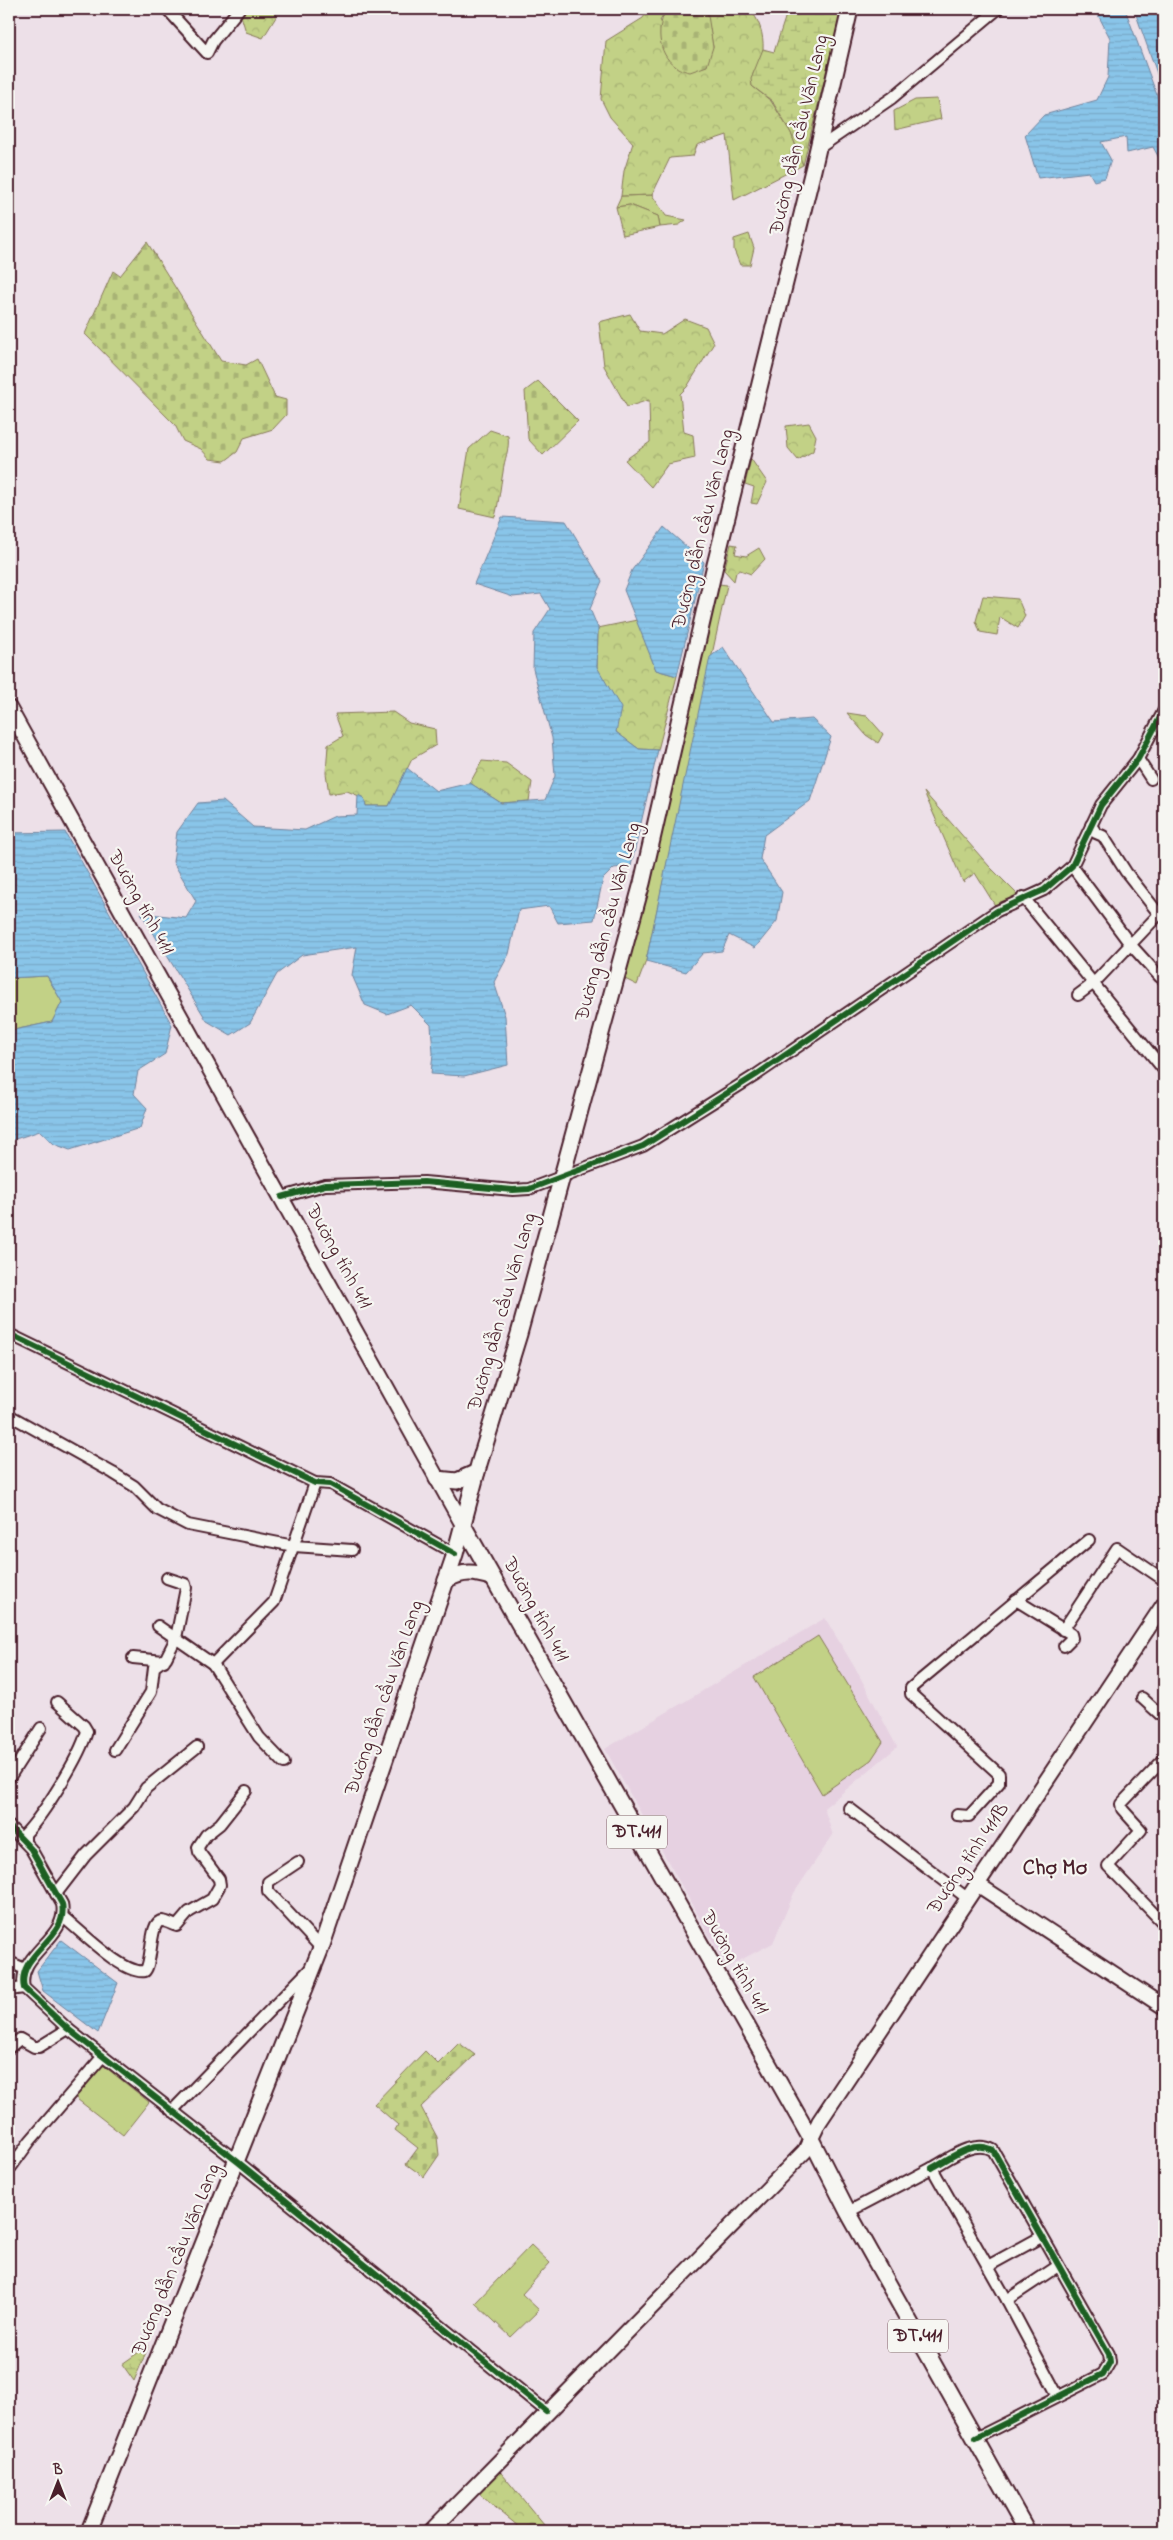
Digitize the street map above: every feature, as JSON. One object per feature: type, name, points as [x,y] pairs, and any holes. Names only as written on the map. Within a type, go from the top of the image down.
[{"type":"main road","name":"Đường dẫn cầu Văn Lang","points":[[89,2531],[238,2162],[321,1948],[455,1554],[477,1472],[519,1334],[642,883],[715,565],[850,9]]},
{"type":"main road","name":"Đường tỉnh 411","points":[[9,708],[463,1525],[811,2139],[848,2212],[1027,2531]]},
{"type":"main road","points":[[438,1479],[456,1482],[477,1472]]},
{"type":"main road","points":[[446,1580],[458,1573],[467,1572],[493,1578]]},
{"type":"main road","name":"Đường tỉnh 411B","points":[[430,2531],[546,2411],[606,2356],[805,2151],[819,2122],[1164,1604]]},
{"type":"main road","points":[[977,1884],[1164,2007]]},
{"type":"street","points":[[168,9],[207,53],[239,9]]},
{"type":"street","points":[[816,150],[892,98],[998,9]]},
{"type":"street","points":[[282,1197],[325,1185],[424,1182],[513,1190],[529,1189],[643,1146],[756,1075],[997,910],[1023,897],[1044,890],[1072,866],[1101,805],[1138,760],[1164,710]]},
{"type":"street","points":[[1138,760],[1151,779]]},
{"type":"street","points":[[1078,995],[1094,983],[1162,911],[1117,860],[1103,836],[1096,833],[1091,825]]},
{"type":"street","points":[[1072,866],[1130,944],[1160,977]]},
{"type":"street","points":[[1023,897],[1164,1070]]},
{"type":"street","points":[[9,1334],[315,1484],[330,1484],[455,1554]]},
{"type":"street","points":[[9,1415],[113,1473],[134,1486],[157,1509],[188,1525],[294,1546],[352,1550]]},
{"type":"street","points":[[213,1664],[274,1602],[315,1484]]},
{"type":"street","points":[[957,1815],[969,1816],[999,1783],[999,1774],[911,1694],[910,1691],[1089,1540]]},
{"type":"street","points":[[1063,1630],[1115,1549],[1120,1548],[1164,1580]]},
{"type":"street","points":[[115,1750],[148,1697],[154,1667],[164,1660],[176,1638],[186,1588],[185,1584],[167,1578]]},
{"type":"street","points":[[1016,1600],[1072,1636],[1064,1646]]},
{"type":"street","points":[[158,1626],[213,1664],[259,1737],[284,1763]]},
{"type":"street","points":[[133,1658],[164,1660]]},
{"type":"street","points":[[1142,1698],[1164,1718]]},
{"type":"street","points":[[24,1842],[24,1834],[34,1824],[57,1788],[87,1731],[84,1726],[57,1702]]},
{"type":"street","points":[[9,1778],[41,1728]]},
{"type":"street","points":[[56,1894],[86,1854],[134,1806],[146,1788],[196,1747]]},
{"type":"street","points":[[1164,1759],[1121,1804],[1122,1809],[1141,1830],[1108,1866],[1109,1870],[1164,1924]]},
{"type":"street","points":[[63,1917],[123,1967],[140,1972],[145,1971],[149,1963],[154,1928],[158,1922],[164,1921],[177,1926],[189,1912],[212,1899],[220,1885],[219,1879],[199,1852],[198,1847],[206,1835],[220,1824],[246,1791]]},
{"type":"street","points":[[849,1808],[967,1898]]},
{"type":"street","points":[[9,1826],[41,1865],[62,1904],[63,1917],[59,1927],[26,1969],[23,1982],[24,1988],[68,2029],[238,2162],[546,2411]]},
{"type":"street","points":[[298,1862],[268,1882],[268,1891],[321,1948]]},
{"type":"street","points":[[9,1962],[26,1969]]},
{"type":"street","points":[[172,2111],[313,1966]]},
{"type":"street","points":[[9,1990],[24,1988]]},
{"type":"street","points":[[9,2048],[20,2039],[34,2047],[39,2047],[68,2029]]},
{"type":"street","points":[[9,2170],[30,2141],[103,2056]]},
{"type":"street","points":[[848,2212],[971,2148],[980,2146],[993,2150],[1109,2354],[1110,2362],[1103,2374],[976,2438]]},
{"type":"street","points":[[932,2168],[1007,2300],[1058,2396]]},
{"type":"street","points":[[988,2266],[1041,2237]]},
{"type":"street","points":[[1007,2300],[1058,2266]]},
{"type":"shaded area","points":[[825,1618],[858,1673],[897,1747],[824,1808],[833,1835],[794,1893],[773,1943],[727,1967],[605,1749]]},
{"type":"green space","points":[[239,9],[276,9],[276,17],[263,38],[246,32]]},
{"type":"green space","points":[[649,9],[667,9],[660,21],[713,47],[706,9],[749,9],[753,13],[762,33],[763,49],[753,76],[752,86],[771,101],[791,133],[803,165],[734,200],[727,135],[697,145],[693,156],[670,158],[652,195],[621,196],[624,171],[633,143],[610,117],[601,99],[606,41],[643,18]]},
{"type":"green space","points":[[667,9],[707,9],[713,47],[707,66],[690,72],[678,68],[669,61],[660,39],[661,23]]},
{"type":"green space","points":[[788,9],[842,9],[803,165],[791,133],[772,101],[752,86],[751,79],[763,49],[774,52]]},
{"type":"green space","points":[[937,99],[941,119],[895,130],[894,111],[915,100]]},
{"type":"green space","points":[[652,195],[666,216],[686,220],[679,225],[660,227],[658,216],[630,205],[616,207],[621,196]]},
{"type":"green space","points":[[630,205],[658,216],[660,227],[623,235],[616,207]]},
{"type":"green space","points":[[749,234],[754,248],[750,265],[740,265],[734,250],[734,239]]},
{"type":"green space","points":[[147,242],[221,361],[246,365],[257,359],[275,397],[286,400],[286,415],[273,429],[244,438],[237,452],[225,461],[210,459],[201,449],[183,441],[175,425],[85,334],[113,271],[120,276]]},
{"type":"green space","points":[[630,314],[640,331],[662,334],[685,319],[706,327],[714,343],[687,387],[680,394],[684,432],[693,435],[695,458],[668,464],[651,487],[625,460],[650,442],[649,400],[627,407],[604,366],[599,322]]},
{"type":"green space","points":[[538,381],[578,421],[543,455],[528,439],[525,391]]},
{"type":"green space","points":[[809,423],[816,436],[813,451],[798,460],[788,448],[786,426]]},
{"type":"green space","points":[[490,430],[508,436],[508,450],[495,517],[459,509],[469,449]]},
{"type":"green space","points":[[751,459],[767,482],[757,504],[751,503],[754,487],[745,484]]},
{"type":"green space","points":[[731,544],[737,545],[735,554],[746,556],[759,548],[765,559],[751,574],[740,570],[736,572],[734,581],[724,570]]},
{"type":"green space","points":[[719,584],[727,585],[646,961],[637,985],[625,979]]},
{"type":"green space","points":[[983,596],[1018,599],[1025,616],[1018,628],[1000,617],[997,635],[980,632],[976,621]]},
{"type":"green space","points":[[637,620],[656,670],[677,676],[658,750],[639,749],[616,732],[597,667],[598,628]]},
{"type":"green space","points":[[393,712],[409,723],[435,729],[436,745],[412,759],[389,806],[366,806],[364,798],[347,791],[329,794],[326,773],[328,745],[343,736],[335,714]]},
{"type":"green space","points":[[847,713],[867,716],[883,734],[878,743],[866,735]]},
{"type":"green space","points":[[482,761],[506,763],[532,782],[529,801],[501,803],[470,783]]},
{"type":"green space","points":[[924,792],[989,866],[1019,896],[996,907],[975,873],[963,882]]},
{"type":"green space","points":[[47,976],[62,1002],[52,1022],[9,1031],[9,978]]},
{"type":"green space","points":[[818,1636],[883,1742],[871,1760],[822,1794],[754,1677]]},
{"type":"green space","points":[[459,2043],[475,2055],[421,2107],[437,2137],[439,2155],[424,2177],[406,2164],[418,2148],[395,2130],[398,2125],[374,2104],[425,2051],[438,2064]]},
{"type":"green space","points":[[104,2066],[149,2102],[123,2135],[73,2096],[96,2067]]},
{"type":"green space","points":[[531,2245],[550,2263],[522,2294],[539,2310],[511,2337],[475,2303]]},
{"type":"green space","points":[[149,2345],[134,2381],[122,2364]]},
{"type":"green space","points":[[497,2468],[549,2531],[524,2531],[473,2489]]},
{"type":"water","points":[[1095,9],[1125,9],[1164,114],[1164,167],[1153,147],[1127,153],[1126,137],[1101,142],[1111,160],[1105,178],[1094,181],[1089,172],[1038,178],[1025,135],[1044,115],[1097,100],[1108,77],[1110,38]]},
{"type":"water","points":[[1134,9],[1164,9],[1164,93]]},
{"type":"water","points":[[502,517],[566,521],[602,581],[590,609],[598,628],[597,667],[621,708],[616,732],[639,749],[658,750],[631,866],[614,868],[603,879],[594,920],[558,923],[549,906],[519,910],[509,954],[494,982],[505,1016],[508,1065],[464,1076],[431,1074],[433,1053],[431,1025],[411,1005],[387,1014],[365,1005],[352,975],[357,947],[302,955],[277,974],[250,1023],[231,1035],[207,1021],[141,913],[186,918],[196,901],[173,862],[177,832],[198,803],[223,801],[253,827],[305,830],[335,816],[357,815],[358,795],[364,798],[366,806],[389,806],[407,768],[436,791],[470,783],[501,803],[545,800],[555,776],[552,738],[533,669],[534,633],[550,609],[541,594],[513,597],[474,584]]},
{"type":"water","points":[[664,527],[704,562],[677,676],[656,670],[624,590],[632,570]]},
{"type":"water","points":[[723,647],[774,722],[812,719],[831,737],[810,801],[764,835],[760,859],[782,892],[777,921],[755,948],[729,935],[722,951],[703,953],[686,972],[646,961],[710,657]]},
{"type":"water","points":[[65,832],[172,1025],[165,1054],[138,1071],[134,1094],[147,1108],[140,1128],[70,1150],[54,1144],[40,1131],[9,1141],[9,1031],[52,1022],[62,1002],[47,976],[9,978],[9,833]]},
{"type":"water","points":[[61,1940],[118,1983],[98,2033],[43,1991],[37,1971]]},
{"type":"cycle path","points":[[282,1197],[325,1185],[424,1182],[513,1190],[529,1189],[643,1146],[756,1075],[997,911],[1044,890],[1072,866],[1101,805],[1138,759],[1164,710]]},
{"type":"cycle path","points":[[9,1334],[315,1483],[330,1484],[455,1554]]},
{"type":"cycle path","points":[[9,1826],[31,1849],[62,1904],[62,1916],[58,1927],[28,1965],[24,1976],[24,1988],[68,2029],[238,2162],[546,2411]]},
{"type":"cycle path","points":[[932,2168],[969,2148],[985,2147],[993,2150],[1109,2354],[1110,2362],[1103,2374],[976,2438]]},
{"type":"district","name":"Chợ Mơ","points":[[1055,1869]]}]
